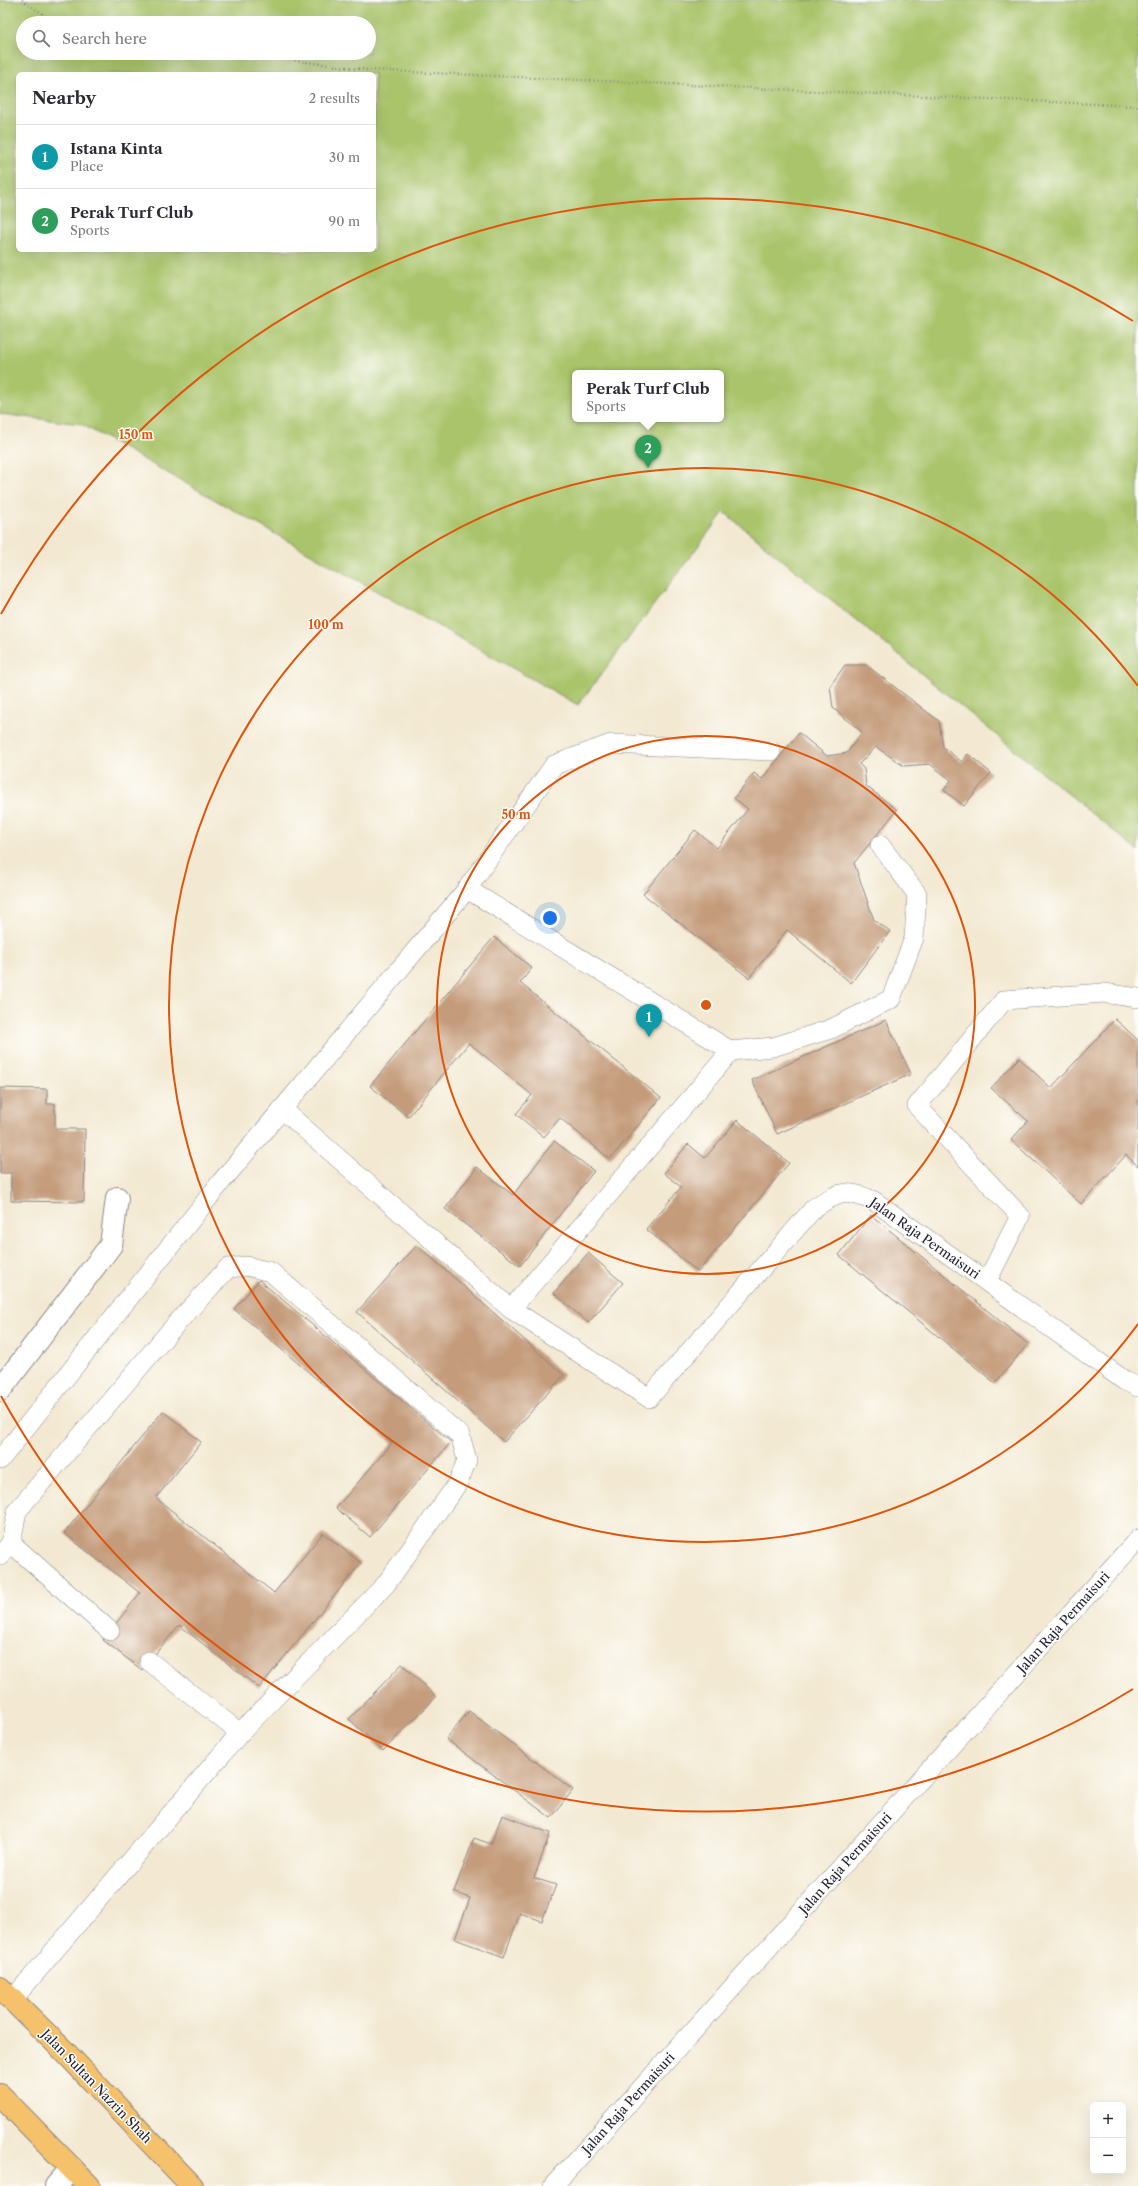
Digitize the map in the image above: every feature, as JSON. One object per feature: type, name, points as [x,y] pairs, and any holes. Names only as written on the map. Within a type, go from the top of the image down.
[{"type":"highway","name":"Jalan Sultan Nazrin Shah","points":[[6,1994],[69,2056],[192,2186]]},
{"type":"highway","points":[[0,2095],[89,2186]]},
{"type":"street","points":[[0,1390],[111,1245],[117,1198]]},
{"type":"street","points":[[56,2186],[72,2168]]},
{"type":"lane","points":[[0,1460],[221,1182],[467,889],[554,765],[611,744],[771,751]]},
{"type":"lane","points":[[467,889],[731,1051],[772,1047],[831,1030],[891,999],[914,938],[917,894],[880,845]]},
{"type":"lane","points":[[986,1281],[1020,1216],[917,1106],[1004,1000],[1104,993],[1138,998]]},
{"type":"lane","points":[[282,1109],[512,1309],[731,1051]]},
{"type":"lane","name":"Jalan Raja Permaisuri","points":[[512,1309],[649,1398],[814,1208],[834,1195],[855,1193],[874,1201],[1125,1380],[1138,1387]]},
{"type":"lane","points":[[6,1994],[240,1733],[386,1584],[458,1483],[467,1460],[460,1435],[271,1272],[246,1266],[228,1268],[176,1324],[17,1511],[6,1550],[110,1631]]},
{"type":"lane","name":"Jalan Raja Permaisuri","points":[[553,2186],[1138,1539]]},
{"type":"lane","points":[[149,1662],[240,1733]]},
{"type":"path","points":[[22,0],[46,16]]},
{"type":"path","points":[[292,60],[367,70],[1138,106]]},
{"type":"green space","points":[[0,0],[1138,0],[1138,851],[724,512],[578,705],[81,424],[0,414]]},
{"type":"building","points":[[845,665],[866,665],[939,721],[943,747],[962,762],[968,754],[991,773],[964,806],[944,790],[951,780],[930,764],[904,766],[876,747],[859,764],[864,769],[866,786],[897,810],[854,863],[874,920],[890,931],[851,983],[787,930],[749,978],[643,894],[695,830],[717,848],[748,809],[734,798],[754,773],[762,779],[799,733],[827,756],[847,753],[862,732],[833,708],[830,686]]},
{"type":"building","points":[[494,937],[532,968],[520,983],[661,1098],[610,1159],[560,1118],[544,1137],[516,1114],[532,1095],[469,1043],[408,1117],[370,1086]]},
{"type":"building","points":[[1115,1019],[1138,1040],[1138,1166],[1126,1155],[1081,1204],[1011,1140],[1028,1121],[991,1088],[1019,1058],[1051,1088]]},
{"type":"building","points":[[886,1020],[911,1074],[777,1134],[752,1080]]},
{"type":"building","points":[[0,1088],[47,1089],[47,1104],[55,1104],[55,1129],[85,1129],[84,1202],[11,1201],[11,1173],[0,1173]]},
{"type":"building","points":[[737,1120],[789,1163],[698,1272],[646,1229],[681,1187],[664,1173],[688,1144],[705,1158]]},
{"type":"building","points":[[554,1141],[594,1171],[520,1266],[445,1209],[477,1167],[513,1195]]},
{"type":"building","points":[[871,1215],[1028,1344],[995,1383],[839,1255]]},
{"type":"building","points":[[417,1245],[564,1375],[504,1442],[357,1312]]},
{"type":"building","points":[[588,1253],[623,1283],[588,1323],[554,1293]]},
{"type":"building","points":[[259,1280],[451,1442],[370,1537],[336,1508],[392,1443],[234,1309]]},
{"type":"building","points":[[163,1411],[201,1442],[156,1498],[274,1593],[323,1533],[361,1563],[259,1688],[179,1625],[142,1670],[103,1640],[140,1593],[64,1533]]},
{"type":"building","points":[[402,1664],[436,1697],[383,1751],[349,1719]]},
{"type":"building","points":[[469,1711],[573,1790],[551,1818],[446,1739]]},
{"type":"building","points":[[502,1815],[550,1833],[534,1878],[556,1885],[542,1921],[520,1913],[504,1957],[455,1939],[470,1898],[454,1892],[474,1838],[491,1844]]},
{"type":"place","name":"Perak Turf Club","points":[[648,468]]},
{"type":"place","name":"Istana Kinta","points":[[649,1037]]}]
